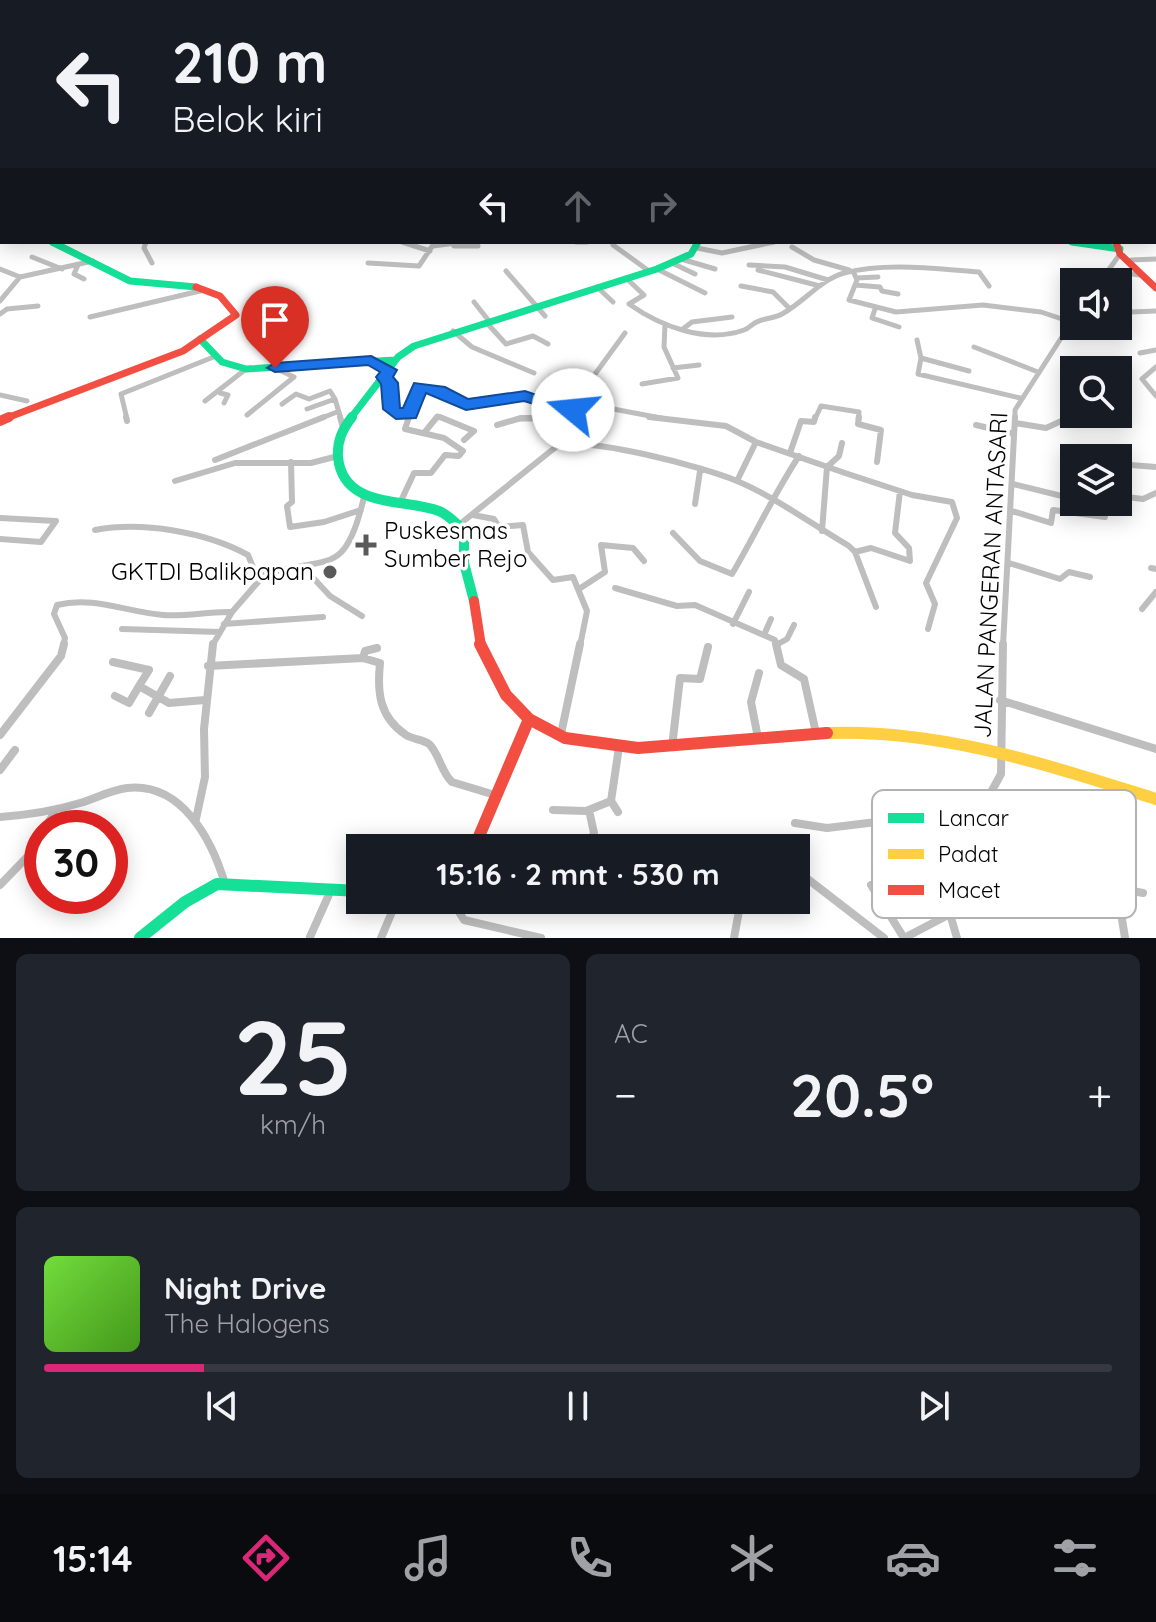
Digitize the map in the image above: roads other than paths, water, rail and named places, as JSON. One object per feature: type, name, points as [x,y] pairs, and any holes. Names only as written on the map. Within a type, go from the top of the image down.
[{"type":"main road","points":[[0,419],[33,403],[203,341],[231,321],[236,313],[233,306],[204,290],[131,281],[56,244]]},
{"type":"main road","points":[[1095,244],[1118,246],[1156,285]]},
{"type":"main road","points":[[1097,244],[1118,246],[1140,275],[1156,285]]},
{"type":"main road","points":[[203,341],[227,365],[246,369],[373,358],[653,270],[677,261],[698,245]]},
{"type":"main road","points":[[203,341],[225,358],[243,365],[396,358]]},
{"type":"main road","points":[[0,419],[27,401],[203,341]]},
{"type":"main road","points":[[414,346],[396,358],[343,428],[337,441],[344,481],[364,497],[442,512],[460,524],[466,536],[464,563],[475,603],[479,643],[506,695],[529,719],[560,736],[619,747],[672,747],[816,733],[883,731],[998,755],[1124,790]]},
{"type":"main road","points":[[373,358],[386,374]]},
{"type":"main road","points":[[480,834],[529,719]]},
{"type":"main road","points":[[1136,793],[1156,799]]},
{"type":"main road","points":[[140,938],[200,892],[225,884],[346,891]]},
{"type":"street","points":[[145,244],[152,263]]},
{"type":"street","points":[[698,245],[722,253],[765,244]]},
{"type":"street","points":[[613,245],[653,270],[705,293]]},
{"type":"street","points":[[368,263],[419,266],[433,246],[478,246]]},
{"type":"street","points":[[1111,268],[1118,246]]},
{"type":"street","points":[[792,247],[815,261],[853,271]]},
{"type":"street","points":[[32,257],[62,269]]},
{"type":"street","points":[[1131,260],[1156,259]]},
{"type":"street","points":[[0,269],[20,277],[93,261]]},
{"type":"street","points":[[677,261],[715,269]]},
{"type":"street","points":[[677,261],[695,274]]},
{"type":"street","points":[[78,265],[74,274],[84,279]]},
{"type":"street","points":[[749,265],[785,267],[828,280]]},
{"type":"street","points":[[626,278],[644,295],[629,304],[665,325],[684,328],[701,337],[744,331],[754,322],[790,309],[828,280],[853,271],[906,267],[974,271],[980,273],[989,286]]},
{"type":"street","points":[[758,270],[820,286]]},
{"type":"street","points":[[506,271],[545,316]]},
{"type":"street","points":[[853,271],[856,278],[849,300],[875,309],[950,310],[962,304],[1060,317]]},
{"type":"street","points":[[1132,274],[1140,275]]},
{"type":"street","points":[[0,301],[20,277]]},
{"type":"street","points":[[856,278],[878,277]]},
{"type":"street","points":[[855,285],[881,287],[882,291],[898,294]]},
{"type":"street","points":[[741,286],[773,292],[790,309]]},
{"type":"street","points":[[597,287],[613,302]]},
{"type":"street","points":[[90,317],[160,303],[204,290]]},
{"type":"street","points":[[474,302],[506,344],[533,336],[548,344]]},
{"type":"street","points":[[0,314],[7,309],[38,306]]},
{"type":"street","points":[[875,309],[872,318],[899,327]]},
{"type":"street","points":[[1132,312],[1156,311]]},
{"type":"street","points":[[689,315],[697,322]]},
{"type":"street","points":[[684,328],[697,322],[732,317]]},
{"type":"street","points":[[642,384],[677,379],[664,347],[665,325]]},
{"type":"street","points":[[453,331],[472,347],[534,373]]},
{"type":"street","points":[[561,393],[588,391],[594,385],[590,381],[625,333]]},
{"type":"street","name":"JALAN PANGERAN ANTASARI","points":[[991,790],[1001,774],[998,755],[1000,700],[1015,423],[1020,398],[1060,339]]},
{"type":"street","points":[[917,340],[921,358],[918,374],[1020,398]]},
{"type":"street","points":[[974,347],[1038,372]]},
{"type":"street","points":[[1140,353],[1156,350]]},
{"type":"street","points":[[127,421],[121,395],[216,356]]},
{"type":"street","points":[[921,358],[969,371]]},
{"type":"street","points":[[673,368],[699,365]]},
{"type":"street","points":[[1156,367],[1142,379],[1156,396]]},
{"type":"street","points":[[247,415],[294,377],[275,368]]},
{"type":"street","points":[[205,401],[220,393],[246,369]]},
{"type":"street","points":[[386,374],[392,412],[410,414]]},
{"type":"street","points":[[400,503],[414,473],[431,473],[445,455],[459,456],[463,451],[455,443],[405,429],[420,387],[471,405],[525,396],[573,410],[578,431],[460,524]]},
{"type":"street","points":[[282,404],[296,394],[309,399],[330,391],[343,428]]},
{"type":"street","points":[[588,391],[608,408],[617,407],[640,416],[726,426],[756,442],[900,491],[952,502],[957,518],[926,583],[935,604],[928,629]]},
{"type":"street","points":[[220,393],[228,395],[224,403]]},
{"type":"street","points":[[0,395],[27,401]]},
{"type":"street","points":[[307,409],[335,399]]},
{"type":"street","points":[[790,453],[801,421],[814,422],[817,408],[821,406],[858,412],[858,424],[881,430],[877,462]]},
{"type":"street","points":[[560,445],[572,441],[601,420],[608,408]]},
{"type":"street","points":[[215,460],[337,412]]},
{"type":"street","points":[[424,433],[438,416],[474,431],[464,440]]},
{"type":"street","points":[[497,425],[521,418],[554,418],[562,438],[560,445]]},
{"type":"street","points":[[1015,423],[1046,428],[1060,421]]},
{"type":"street","points":[[976,425],[1014,434]]},
{"type":"street","points":[[572,441],[602,444],[737,481],[855,552],[876,607]]},
{"type":"street","points":[[737,481],[756,442]]},
{"type":"street","points":[[822,531],[828,466],[839,456],[842,443]]},
{"type":"street","points":[[175,481],[235,463],[311,463],[338,456]]},
{"type":"street","points":[[673,533],[700,561],[732,574],[754,537],[769,501],[799,456]]},
{"type":"street","points":[[291,462],[293,499],[286,517],[290,527],[324,522],[361,510]]},
{"type":"street","points":[[1132,465],[1156,467]]},
{"type":"street","points":[[695,504],[700,471]]},
{"type":"street","points":[[1013,484],[1060,496]]},
{"type":"street","points":[[855,552],[871,548],[910,561],[909,548],[895,533],[900,491]]},
{"type":"street","points":[[1132,498],[1143,499],[1156,493]]},
{"type":"street","points":[[196,819],[205,777],[205,700],[210,650],[232,612],[258,579],[275,570],[321,566],[347,546],[364,497]]},
{"type":"street","points":[[1012,511],[1051,523],[1053,510],[1105,517]]},
{"type":"street","points":[[473,515],[494,519],[499,527],[523,525],[528,552],[553,580],[573,577],[579,589],[587,611],[560,736]]},
{"type":"street","points":[[0,518],[56,521],[41,542],[0,539]]},
{"type":"street","points":[[95,530],[146,528],[234,548],[248,555],[258,579]]},
{"type":"street","points":[[579,589],[605,572],[601,545],[633,548],[644,561]]},
{"type":"street","points":[[1009,563],[1060,579],[1069,572],[1090,577]]},
{"type":"street","points":[[304,568],[337,602],[362,616]]},
{"type":"street","points":[[615,588],[677,606],[695,605],[778,644],[781,665],[804,679],[816,733]]},
{"type":"street","points":[[733,624],[749,592]]},
{"type":"street","points":[[1142,609],[1156,592]]},
{"type":"street","points":[[0,735],[61,656],[65,638],[54,614],[57,605],[67,602],[103,604],[163,615],[232,612]]},
{"type":"street","points":[[122,629],[222,628],[323,617]]},
{"type":"street","points":[[764,635],[771,619]]},
{"type":"street","points":[[778,644],[787,639],[794,625]]},
{"type":"street","points":[[672,747],[680,678],[700,679],[708,647]]},
{"type":"street","points":[[363,658],[364,652],[377,648]]},
{"type":"street","points":[[208,666],[363,658],[381,664],[377,688],[393,723],[406,736],[429,744],[435,763],[450,783],[495,795]]},
{"type":"street","points":[[113,662],[149,670],[129,703],[115,696]]},
{"type":"street","points":[[758,738],[751,702],[759,673]]},
{"type":"street","points":[[149,713],[170,676]]},
{"type":"street","points":[[139,686],[176,705],[205,700]]},
{"type":"street","points":[[1000,700],[1156,749]]},
{"type":"street","points":[[618,812],[611,801],[619,747]]},
{"type":"street","points":[[0,770],[15,750]]},
{"type":"street","points":[[0,817],[57,809],[118,789],[136,788],[176,801],[196,819],[218,857],[225,884]]},
{"type":"street","points":[[553,810],[589,810],[611,801]]},
{"type":"street","points":[[589,810],[594,834]]},
{"type":"street","points":[[795,823],[827,828],[872,823]]},
{"type":"street","points":[[0,885],[24,860]]},
{"type":"street","points":[[810,881],[884,938]]},
{"type":"street","points":[[310,937],[331,890]]},
{"type":"street","points":[[1136,892],[1143,893]]},
{"type":"street","points":[[381,938],[391,914]]},
{"type":"street","points":[[461,914],[464,920],[541,938]]},
{"type":"street","points":[[734,938],[738,914]]},
{"type":"street","points":[[892,918],[904,938],[942,918]]},
{"type":"street","name":"JALAN PANGERAN ANTASARI","points":[[951,918],[957,938]]},
{"type":"street","points":[[1122,918],[1125,938]]},
{"type":"place","name":"Puskesmas Sumber Rejo","points":[[366,545]]},
{"type":"place","name":"GKTDI Balikpapan","points":[[330,572]]}]
